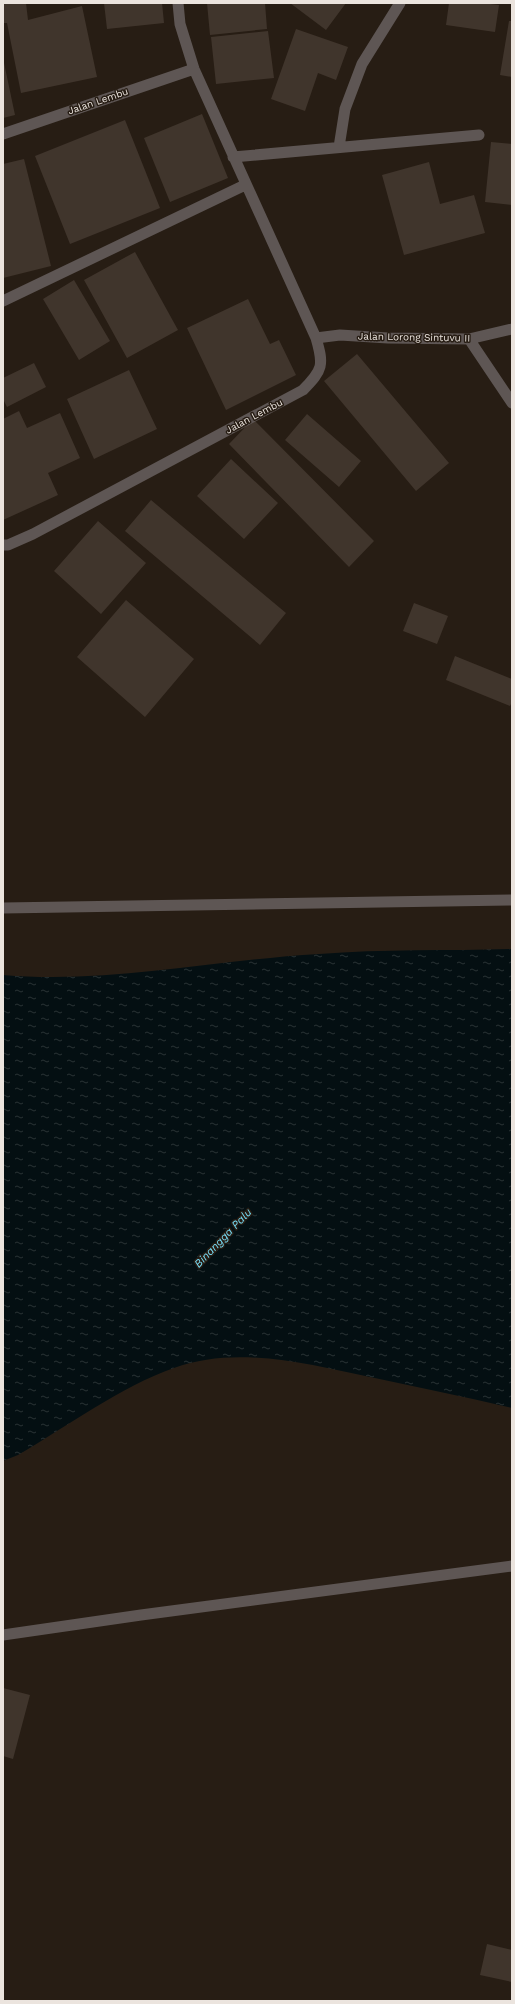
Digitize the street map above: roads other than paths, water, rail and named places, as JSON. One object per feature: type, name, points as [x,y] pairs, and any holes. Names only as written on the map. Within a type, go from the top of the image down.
[{"type":"street","name":"Jalan Lembu","points":[[3,545],[8,545],[40,531],[303,390],[318,374],[321,357],[316,338],[245,185],[194,69],[180,24],[178,3]]},
{"type":"street","points":[[339,147],[345,109],[362,64],[400,3]]},
{"type":"street","name":"Jalan Lembu","points":[[3,134],[194,69]]},
{"type":"street","points":[[233,157],[478,135]]},
{"type":"street","points":[[3,301],[245,185]]},
{"type":"street","name":"Jalan Lorong Sintuvu II","points":[[316,338],[340,335],[388,338],[469,339],[512,329]]},
{"type":"street","points":[[469,339],[512,403]]},
{"type":"street","points":[[3,908],[512,900]]},
{"type":"street","points":[[3,1635],[141,1614],[512,1566]]},
{"type":"water","name":"Binangga Palu","points":[[512,949],[512,1408],[297,1362],[247,1357],[222,1358],[198,1361],[154,1376],[114,1396],[37,1444],[18,1455],[3,1461],[3,975],[43,977],[122,974],[280,957],[343,952]]}]
